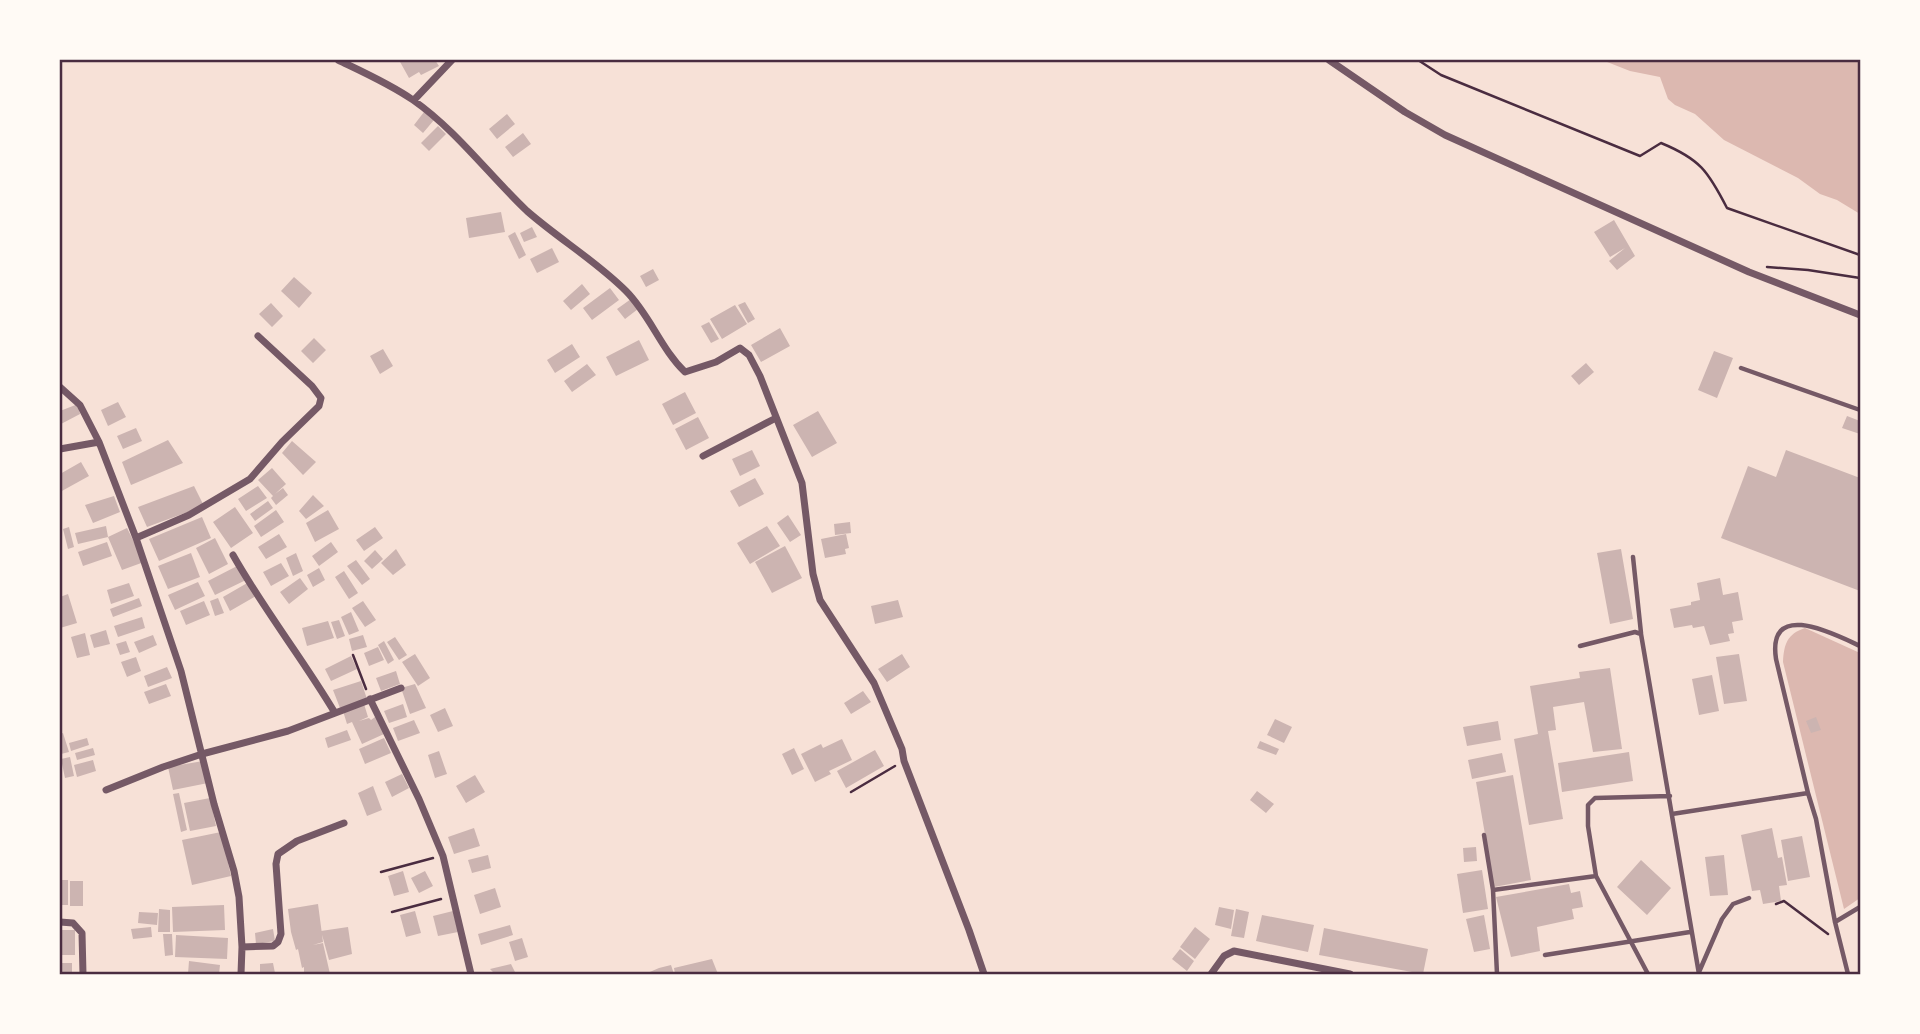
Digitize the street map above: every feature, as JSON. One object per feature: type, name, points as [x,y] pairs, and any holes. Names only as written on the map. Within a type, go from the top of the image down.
[{"type":"street","points":[[338,60],[414,100],[525,209],[627,291],[685,372],[716,362],[740,348],[749,355],[803,483],[813,573],[820,600],[874,683],[902,749],[904,761],[984,975]]},
{"type":"street","points":[[414,100],[452,60]]},
{"type":"street","points":[[1329,60],[1365,86],[1446,135],[1749,272],[1860,315]]},
{"type":"street","points":[[136,538],[189,515],[250,479],[282,442],[319,406],[321,398],[312,386],[258,337]]},
{"type":"street","points":[[60,387],[80,405],[99,442],[136,538],[181,671],[214,804],[234,870],[239,897],[241,975]]},
{"type":"street","points":[[703,456],[776,418]]},
{"type":"street","points":[[60,449],[99,442]]},
{"type":"street","points":[[233,555],[260,600],[309,668],[335,713]]},
{"type":"street","points":[[106,790],[202,754],[266,738],[401,688]]},
{"type":"street","points":[[370,699],[419,799],[443,856],[471,975]]},
{"type":"street","points":[[242,947],[273,946],[278,942],[281,934],[276,864],[278,854],[297,841],[344,823]]},
{"type":"street","points":[[60,922],[73,923],[82,933],[83,975]]},
{"type":"street","points":[[1210,975],[1224,956],[1234,951],[1307,971],[1350,975]]},
{"type":"lane","points":[[1741,368],[1860,410]]},
{"type":"lane","points":[[1633,556],[1641,634],[1698,973]]},
{"type":"lane","points":[[1848,975],[1816,819],[1776,659],[1774,640],[1782,629],[1789,626],[1812,625],[1860,646]]},
{"type":"lane","points":[[1580,646],[1635,632],[1641,634]]},
{"type":"lane","points":[[1672,814],[1808,793]]},
{"type":"lane","points":[[1648,975],[1595,876],[1588,826],[1590,801],[1670,796]]},
{"type":"lane","points":[[1484,835],[1493,890],[1497,975]]},
{"type":"lane","points":[[1493,890],[1595,876]]},
{"type":"lane","points":[[1698,973],[1722,919],[1733,904],[1749,898]]},
{"type":"lane","points":[[1835,922],[1860,907]]},
{"type":"lane","points":[[1545,955],[1690,932]]},
{"type":"path","points":[[1418,60],[1441,75],[1640,156],[1661,143],[1686,153],[1711,178],[1727,208],[1860,255]]},
{"type":"path","points":[[1763,267],[1860,278]]},
{"type":"path","points":[[353,656],[370,699]]},
{"type":"path","points":[[851,792],[904,761]]},
{"type":"path","points":[[380,872],[443,856]]},
{"type":"path","points":[[392,912],[454,896]]},
{"type":"path","points":[[1776,904],[1784,901],[1840,942]]},
{"type":"shaded area","points":[[1602,60],[1860,60],[1860,214],[1724,140],[1695,114],[1668,99],[1660,77],[1630,71]]},
{"type":"shaded area","points":[[1805,628],[1860,653],[1860,898],[1844,909],[1783,662],[1788,640],[1794,633]]},
{"type":"building","points":[[399,60],[435,60],[439,66],[409,78]]},
{"type":"building","points":[[424,112],[434,120],[423,133],[414,125]]},
{"type":"building","points":[[507,114],[515,124],[497,139],[489,129]]},
{"type":"building","points":[[438,126],[446,134],[429,151],[421,143]]},
{"type":"building","points":[[523,133],[531,144],[513,157],[505,147]]},
{"type":"building","points":[[501,212],[505,232],[469,238],[466,218]]},
{"type":"building","points":[[1614,220],[1635,256],[1617,270],[1609,261],[1625,248],[1610,257],[1594,232]]},
{"type":"building","points":[[532,227],[537,237],[524,242],[520,233]]},
{"type":"building","points":[[515,232],[526,255],[519,259],[508,236]]},
{"type":"building","points":[[552,248],[559,262],[537,273],[530,259]]},
{"type":"building","points":[[653,269],[659,280],[646,287],[640,276]]},
{"type":"building","points":[[294,277],[312,293],[299,308],[281,291]]},
{"type":"building","points":[[582,284],[590,294],[571,310],[563,301]]},
{"type":"building","points":[[610,288],[619,300],[592,320],[583,308]]},
{"type":"building","points":[[631,299],[638,309],[625,319],[617,309]]},
{"type":"building","points":[[745,302],[755,319],[748,323],[738,305]]},
{"type":"building","points":[[271,303],[283,316],[272,327],[259,314]]},
{"type":"building","points":[[735,305],[747,324],[722,339],[710,319]]},
{"type":"building","points":[[709,322],[719,339],[711,343],[701,326]]},
{"type":"building","points":[[780,328],[790,346],[761,362],[751,345]]},
{"type":"building","points":[[314,338],[326,350],[313,363],[301,351]]},
{"type":"building","points":[[639,340],[649,360],[616,376],[606,357]]},
{"type":"building","points":[[572,344],[580,357],[555,373],[547,360]]},
{"type":"building","points":[[383,349],[393,366],[380,374],[370,356]]},
{"type":"building","points":[[1714,351],[1733,358],[1717,398],[1698,390]]},
{"type":"building","points":[[1586,363],[1594,372],[1579,385],[1571,376]]},
{"type":"building","points":[[587,364],[596,375],[572,392],[564,381]]},
{"type":"building","points":[[685,392],[696,413],[673,425],[662,404]]},
{"type":"building","points":[[118,402],[126,417],[108,426],[101,410]]},
{"type":"building","points":[[78,404],[80,414],[61,424],[60,411]]},
{"type":"building","points":[[818,411],[837,443],[812,457],[793,425]]},
{"type":"building","points":[[1847,416],[1860,421],[1860,434],[1842,428]]},
{"type":"building","points":[[698,417],[709,438],[686,450],[675,429]]},
{"type":"building","points":[[136,428],[142,441],[123,449],[117,436]]},
{"type":"building","points":[[168,440],[183,463],[131,485],[122,462]]},
{"type":"building","points":[[292,441],[316,462],[303,475],[282,453]]},
{"type":"building","points":[[752,450],[760,466],[740,476],[732,459]]},
{"type":"building","points":[[1786,450],[1860,478],[1860,591],[1721,538],[1748,466],[1776,477]]},
{"type":"building","points":[[81,462],[89,476],[60,492],[60,474]]},
{"type":"building","points":[[272,468],[286,484],[275,494],[283,488],[288,495],[276,505],[271,498],[273,496],[258,480]]},
{"type":"building","points":[[755,478],[764,494],[739,507],[730,491]]},
{"type":"building","points":[[194,486],[204,506],[147,527],[138,507]]},
{"type":"building","points":[[258,486],[267,498],[246,511],[238,499]]},
{"type":"building","points":[[313,495],[324,506],[306,519],[299,511]]},
{"type":"building","points":[[114,496],[120,512],[93,523],[85,505]]},
{"type":"building","points":[[268,501],[273,508],[255,521],[250,514]]},
{"type":"building","points":[[235,507],[253,533],[231,548],[213,522]]},
{"type":"building","points":[[276,510],[284,522],[261,537],[254,526]]},
{"type":"building","points":[[328,510],[339,529],[315,542],[306,523]]},
{"type":"building","points":[[788,515],[801,535],[790,542],[777,523]]},
{"type":"building","points":[[202,517],[211,538],[159,561],[149,539]]},
{"type":"building","points":[[850,522],[851,533],[835,535],[834,524]]},
{"type":"building","points":[[106,526],[108,537],[78,544],[75,533]]},
{"type":"building","points":[[767,526],[780,546],[750,564],[737,543]]},
{"type":"building","points":[[69,527],[74,547],[68,549],[63,529]]},
{"type":"building","points":[[375,527],[383,538],[364,551],[356,540]]},
{"type":"building","points":[[127,528],[144,562],[122,570],[108,537]]},
{"type":"building","points":[[279,534],[287,547],[266,559],[258,547]]},
{"type":"building","points":[[846,534],[849,548],[845,549],[846,554],[825,558],[821,539]]},
{"type":"building","points":[[215,538],[228,564],[209,574],[196,548]]},
{"type":"building","points":[[107,542],[112,556],[83,566],[78,552]]},
{"type":"building","points":[[331,542],[338,552],[319,566],[312,556]]},
{"type":"building","points":[[785,546],[802,578],[772,593],[755,562]]},
{"type":"building","points":[[396,549],[406,565],[393,575],[381,563]]},
{"type":"building","points":[[1621,549],[1633,619],[1610,624],[1597,553]]},
{"type":"building","points":[[375,550],[383,559],[372,569],[364,561]]},
{"type":"building","points":[[191,553],[200,577],[168,589],[158,566]]},
{"type":"building","points":[[296,553],[303,571],[293,576],[286,558]]},
{"type":"building","points":[[356,560],[370,579],[362,585],[347,566]]},
{"type":"building","points":[[281,563],[289,576],[271,586],[263,572]]},
{"type":"building","points":[[239,565],[246,580],[215,595],[208,581]]},
{"type":"building","points":[[319,568],[325,580],[313,587],[307,575]]},
{"type":"building","points":[[344,571],[358,593],[349,599],[335,577]]},
{"type":"building","points":[[300,578],[308,589],[289,604],[280,592]]},
{"type":"building","points":[[1720,578],[1723,595],[1738,592],[1743,620],[1732,622],[1734,633],[1728,634],[1730,641],[1710,645],[1704,626],[1674,628],[1670,609],[1691,605],[1691,602],[1700,600],[1697,583]]},
{"type":"building","points":[[198,582],[205,596],[175,610],[168,595]]},
{"type":"building","points":[[249,582],[256,596],[230,611],[223,597]]},
{"type":"building","points":[[129,583],[134,596],[111,604],[107,590]]},
{"type":"building","points":[[68,594],[77,623],[60,628],[60,597]]},
{"type":"building","points":[[139,598],[142,606],[113,617],[110,609]]},
{"type":"building","points":[[218,598],[224,613],[215,616],[210,601]]},
{"type":"building","points":[[898,600],[903,617],[875,624],[871,606]]},
{"type":"building","points":[[204,601],[210,615],[186,625],[180,611]]},
{"type":"building","points":[[363,601],[376,620],[365,627],[352,608]]},
{"type":"building","points":[[351,612],[359,631],[349,635],[341,617]]},
{"type":"building","points":[[142,617],[145,628],[118,637],[114,626]]},
{"type":"building","points":[[339,620],[345,636],[337,639],[331,622]]},
{"type":"building","points":[[328,621],[334,638],[307,646],[302,628]]},
{"type":"building","points":[[106,630],[110,644],[94,648],[90,635]]},
{"type":"building","points":[[85,633],[90,655],[77,658],[71,637]]},
{"type":"building","points":[[153,635],[157,645],[139,653],[134,642]]},
{"type":"building","points":[[363,635],[367,647],[352,651],[349,639]]},
{"type":"building","points":[[395,637],[407,655],[399,660],[387,642]]},
{"type":"building","points":[[126,641],[130,652],[120,655],[116,644]]},
{"type":"building","points":[[384,641],[394,660],[388,664],[378,645]]},
{"type":"building","points":[[378,647],[384,660],[369,666],[364,653]]},
{"type":"building","points":[[415,654],[430,678],[418,686],[402,662]]},
{"type":"building","points":[[902,654],[910,667],[887,682],[878,669]]},
{"type":"building","points":[[1739,654],[1747,701],[1724,704],[1716,657]]},
{"type":"building","points":[[351,656],[357,669],[331,681],[325,669]]},
{"type":"building","points":[[136,657],[141,671],[127,677],[121,662]]},
{"type":"building","points":[[167,667],[172,678],[148,687],[144,676]]},
{"type":"building","points":[[1610,668],[1622,749],[1593,752],[1584,702],[1553,707],[1556,730],[1548,731],[1563,819],[1529,825],[1514,739],[1538,734],[1530,686],[1580,678],[1579,672]]},
{"type":"building","points":[[396,671],[400,684],[381,691],[376,678]]},
{"type":"building","points":[[1712,675],[1719,711],[1699,715],[1692,679]]},
{"type":"building","points":[[361,681],[367,699],[340,708],[333,690]]},
{"type":"building","points":[[166,684],[171,696],[149,704],[144,692]]},
{"type":"building","points":[[415,684],[426,708],[410,714],[401,688]]},
{"type":"building","points":[[863,691],[871,702],[851,714],[844,703]]},
{"type":"building","points":[[364,704],[368,717],[359,721],[375,717],[384,734],[362,744],[352,722],[347,724],[343,711]]},
{"type":"building","points":[[403,704],[407,717],[389,723],[384,711]]},
{"type":"building","points":[[445,708],[453,726],[438,732],[430,715]]},
{"type":"building","points":[[1816,717],[1821,730],[1811,733],[1806,721]]},
{"type":"building","points":[[1275,719],[1292,727],[1284,743],[1267,735]]},
{"type":"building","points":[[414,720],[420,733],[398,741],[393,728]]},
{"type":"building","points":[[1498,721],[1501,740],[1467,746],[1463,727]]},
{"type":"building","points":[[347,730],[351,740],[328,748],[325,738]]},
{"type":"building","points":[[63,733],[69,752],[61,754],[60,734]]},
{"type":"building","points":[[87,738],[89,745],[71,751],[69,743]]},
{"type":"building","points":[[384,738],[391,753],[365,764],[359,749]]},
{"type":"building","points":[[842,739],[852,760],[829,771],[831,774],[815,782],[801,754],[821,744],[823,748]]},
{"type":"building","points":[[1260,741],[1279,749],[1276,755],[1257,748]]},
{"type":"building","points":[[93,748],[95,755],[77,760],[75,753]]},
{"type":"building","points":[[794,748],[804,769],[792,775],[782,754]]},
{"type":"building","points":[[875,750],[884,766],[846,788],[837,771]]},
{"type":"building","points":[[439,751],[447,774],[435,778],[428,755]]},
{"type":"building","points":[[1629,752],[1633,781],[1562,792],[1558,763]]},
{"type":"building","points":[[1502,753],[1506,772],[1472,779],[1468,760]]},
{"type":"building","points":[[70,757],[74,776],[65,778],[61,759]]},
{"type":"building","points":[[93,760],[96,771],[77,777],[74,765]]},
{"type":"building","points":[[203,761],[208,783],[173,790],[168,767]]},
{"type":"building","points":[[402,774],[409,788],[392,797],[385,782]]},
{"type":"building","points":[[475,775],[485,792],[466,803],[456,786]]},
{"type":"building","points":[[1513,775],[1531,880],[1494,887],[1476,782]]},
{"type":"building","points":[[373,786],[382,810],[367,816],[358,793]]},
{"type":"building","points":[[1257,791],[1274,804],[1266,813],[1250,800]]},
{"type":"building","points":[[179,793],[187,830],[181,832],[173,794]]},
{"type":"building","points":[[210,798],[216,826],[190,831],[184,803]]},
{"type":"building","points":[[474,828],[480,846],[454,854],[448,837]]},
{"type":"building","points":[[1772,828],[1778,858],[1782,857],[1787,885],[1779,886],[1781,901],[1763,904],[1760,890],[1752,891],[1741,835]]},
{"type":"building","points":[[221,832],[231,876],[192,885],[182,840]]},
{"type":"building","points":[[1802,836],[1810,877],[1788,881],[1781,840]]},
{"type":"building","points":[[1476,847],[1477,861],[1464,862],[1463,848]]},
{"type":"building","points":[[488,855],[491,868],[472,873],[468,860]]},
{"type":"building","points":[[1724,855],[1728,895],[1710,896],[1705,857]]},
{"type":"building","points":[[1641,860],[1671,888],[1647,915],[1617,887]]},
{"type":"building","points":[[1482,870],[1488,909],[1463,913],[1457,874]]},
{"type":"building","points":[[403,871],[409,892],[394,896],[388,876]]},
{"type":"building","points":[[425,871],[433,886],[419,893],[411,878]]},
{"type":"building","points":[[60,880],[68,880],[68,905],[60,905]]},
{"type":"building","points":[[70,881],[83,881],[83,906],[70,906]]},
{"type":"building","points":[[1569,884],[1571,893],[1580,891],[1583,907],[1572,909],[1574,919],[1537,927],[1540,951],[1511,957],[1496,897]]},
{"type":"building","points":[[495,888],[501,907],[480,914],[474,895]]},
{"type":"building","points":[[318,904],[323,942],[313,945],[323,943],[330,974],[304,974],[291,932],[288,909]]},
{"type":"building","points":[[224,905],[225,930],[173,932],[172,907]]},
{"type":"building","points":[[1219,907],[1234,910],[1231,929],[1215,925]]},
{"type":"building","points":[[159,909],[170,910],[170,932],[158,932]]},
{"type":"building","points":[[1236,909],[1249,912],[1244,938],[1231,936]]},
{"type":"building","points":[[415,911],[421,933],[406,937],[400,915]]},
{"type":"building","points":[[453,911],[458,932],[438,936],[433,916]]},
{"type":"building","points":[[139,912],[158,913],[157,925],[138,923]]},
{"type":"building","points":[[1262,915],[1314,925],[1308,952],[1256,941]]},
{"type":"building","points":[[1484,915],[1490,949],[1474,952],[1466,919]]},
{"type":"building","points":[[510,925],[513,935],[481,945],[478,934]]},
{"type":"building","points":[[151,927],[152,937],[133,939],[131,929]]},
{"type":"building","points":[[348,927],[352,954],[329,960],[321,931]]},
{"type":"building","points":[[1195,927],[1210,939],[1195,959],[1180,947]]},
{"type":"building","points":[[1324,928],[1428,949],[1423,974],[1319,955]]},
{"type":"building","points":[[273,929],[275,941],[256,944],[255,933]]},
{"type":"building","points":[[60,930],[75,930],[75,955],[60,955]]},
{"type":"building","points":[[163,934],[172,934],[173,955],[165,956]]},
{"type":"building","points":[[176,935],[228,938],[227,959],[175,957]]},
{"type":"building","points":[[522,938],[528,957],[515,961],[509,942]]},
{"type":"building","points":[[1180,949],[1194,961],[1187,971],[1172,959]]},
{"type":"building","points":[[712,959],[718,974],[675,974],[674,968]]},
{"type":"building","points":[[189,961],[220,965],[219,974],[188,974]]},
{"type":"building","points":[[60,963],[72,963],[72,974],[60,974]]},
{"type":"building","points":[[273,963],[275,973],[260,974],[260,964]]},
{"type":"building","points":[[511,964],[516,974],[495,974],[490,969]]},
{"type":"building","points":[[671,965],[674,974],[645,974],[659,968]]}]
